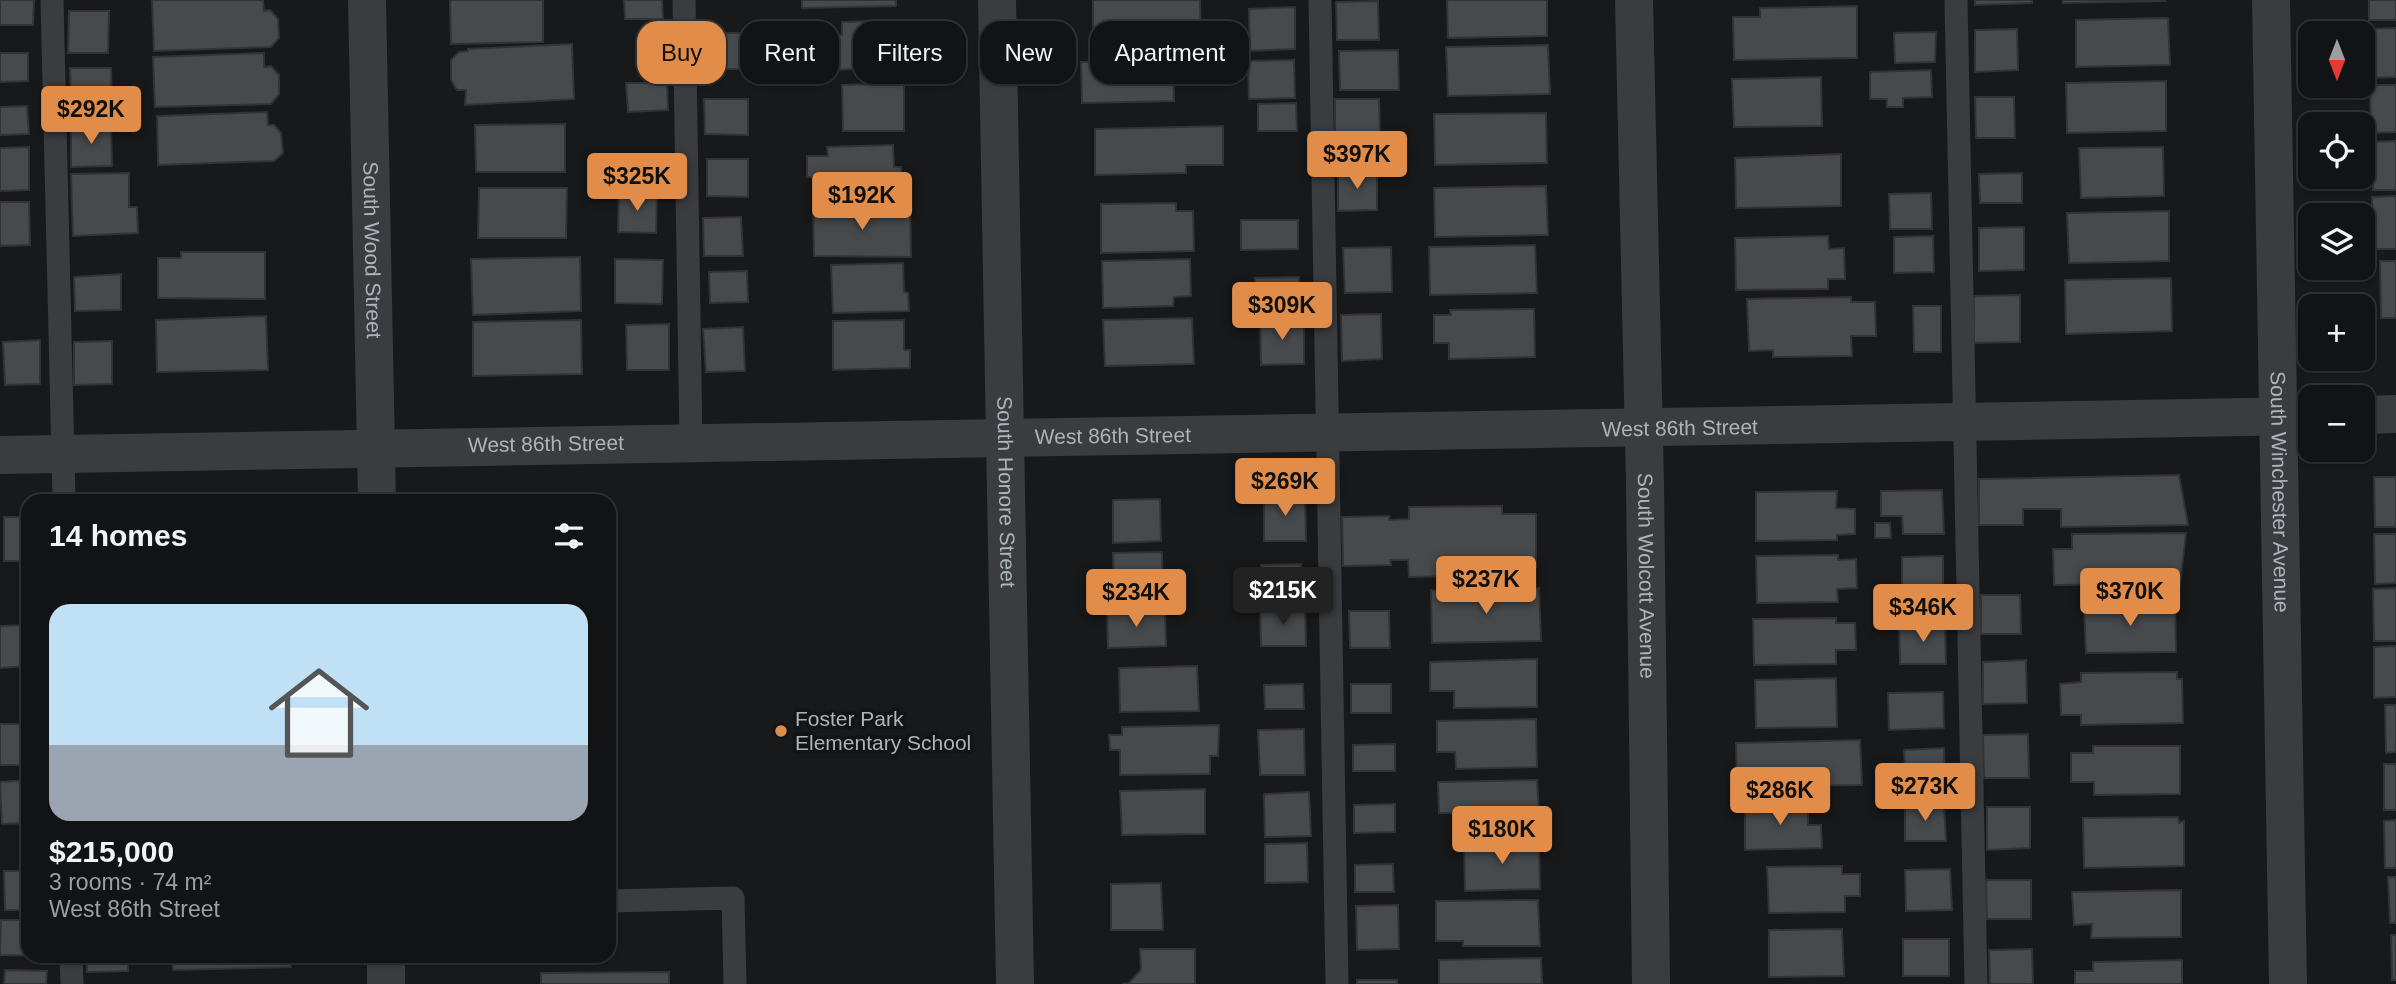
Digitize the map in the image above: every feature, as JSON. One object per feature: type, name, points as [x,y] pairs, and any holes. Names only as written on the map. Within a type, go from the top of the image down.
[{"type":"street","name":"South Wood Street","points":[[368,0],[377,494]]},
{"type":"street","name":"South Honore Street","points":[[997,0],[1015,984]]},
{"type":"street","name":"South Wolcott Avenue","points":[[1634,0],[1644,429],[1651,984]]},
{"type":"street","name":"South Winchester Avenue","points":[[2271,0],[2294,416],[2288,984]]},
{"type":"street","points":[[2375,415],[2396,414]]},
{"type":"street","name":"West 86th Street","points":[[0,454],[376,446],[1644,429],[2294,416]]},
{"type":"street","points":[[386,963],[386,984]]},
{"type":"lane","points":[[52,0],[64,494]]},
{"type":"lane","points":[[684,0],[691,442]]},
{"type":"lane","points":[[1320,0],[1337,984]]},
{"type":"lane","points":[[1956,0],[1976,984]]},
{"type":"lane","points":[[616,901],[733,898],[735,984]]},
{"type":"lane","points":[[71,963],[72,984]]},
{"type":"building","points":[[0,0],[34,0],[33,25],[0,25]]},
{"type":"building","points":[[152,0],[263,0],[264,11],[270,10],[278,19],[279,38],[271,47],[154,51]]},
{"type":"building","points":[[450,0],[543,0],[543,42],[451,44]]},
{"type":"building","points":[[624,0],[662,0],[663,19],[625,19]]},
{"type":"building","points":[[802,0],[896,0],[896,6],[802,8]]},
{"type":"building","points":[[1093,0],[1200,0],[1200,21],[1093,21]]},
{"type":"building","points":[[1447,0],[1547,0],[1547,36],[1448,38]]},
{"type":"building","points":[[1975,0],[2032,0],[2032,3],[1975,5]]},
{"type":"building","points":[[2063,0],[2165,0],[2165,1],[2063,3]]},
{"type":"building","points":[[2369,0],[2396,0],[2396,20],[2369,20]]},
{"type":"building","points":[[1378,1],[1379,40],[1337,40],[1336,2]]},
{"type":"building","points":[[1857,6],[1857,58],[1734,60],[1733,17],[1760,17],[1760,8]]},
{"type":"building","points":[[1295,7],[1295,49],[1250,51],[1249,9]]},
{"type":"building","points":[[69,11],[109,11],[108,53],[68,53]]},
{"type":"building","points":[[2168,18],[2170,65],[2076,67],[2076,20]]},
{"type":"building","points":[[842,22],[853,22],[853,69],[839,70],[839,35],[842,35]]},
{"type":"building","points":[[2396,28],[2396,77],[2375,78],[2375,29]]},
{"type":"building","points":[[2017,29],[2018,70],[1975,72],[1975,30]]},
{"type":"building","points":[[1936,32],[1935,62],[1895,63],[1894,33]]},
{"type":"building","points":[[726,33],[740,33],[740,69],[726,69]]},
{"type":"building","points":[[572,44],[574,99],[465,105],[466,90],[457,90],[451,80],[451,60],[459,52],[468,49]]},
{"type":"building","points":[[1548,45],[1550,94],[1448,96],[1446,47]]},
{"type":"building","points":[[1398,50],[1399,90],[1340,90],[1339,51]]},
{"type":"building","points":[[0,53],[28,53],[28,81],[0,82]]},
{"type":"building","points":[[264,53],[264,67],[271,66],[279,75],[279,94],[271,104],[155,107],[153,57]]},
{"type":"building","points":[[1294,60],[1295,98],[1249,99],[1249,61]]},
{"type":"building","points":[[1081,62],[1090,62],[1090,84],[1174,84],[1174,101],[1082,103]]},
{"type":"building","points":[[70,68],[111,68],[112,108],[71,108]]},
{"type":"building","points":[[1931,70],[1932,97],[1903,98],[1903,107],[1887,107],[1887,99],[1870,99],[1870,72]]},
{"type":"building","points":[[1821,77],[1822,126],[1734,127],[1732,79]]},
{"type":"building","points":[[2166,81],[2166,131],[2067,133],[2066,83]]},
{"type":"building","points":[[626,83],[667,84],[668,110],[628,112]]},
{"type":"building","points":[[904,84],[904,131],[843,131],[842,85]]},
{"type":"building","points":[[2375,85],[2396,85],[2396,132],[2375,133],[2375,112],[2371,112],[2370,98],[2375,98]]},
{"type":"building","points":[[1975,97],[2014,97],[2015,138],[1976,138]]},
{"type":"building","points":[[704,99],[748,99],[748,135],[705,134]]},
{"type":"building","points":[[1335,99],[1379,99],[1380,135],[1335,136]]},
{"type":"building","points":[[1296,103],[1297,131],[1258,131],[1258,104]]},
{"type":"building","points":[[27,106],[29,134],[0,135],[0,107]]},
{"type":"building","points":[[267,112],[268,125],[274,125],[281,133],[283,153],[274,161],[158,165],[157,116]]},
{"type":"building","points":[[1546,113],[1547,163],[1435,165],[1434,114]]},
{"type":"building","points":[[565,124],[565,172],[476,172],[475,125]]},
{"type":"building","points":[[111,125],[112,166],[71,167],[71,126]]},
{"type":"building","points":[[1223,126],[1223,165],[1186,165],[1186,173],[1095,175],[1095,129]]},
{"type":"building","points":[[2396,141],[2396,190],[2373,190],[2375,142]]},
{"type":"building","points":[[893,145],[894,167],[901,167],[902,193],[825,195],[824,177],[807,177],[807,156],[828,156],[827,147]]},
{"type":"building","points":[[29,147],[29,190],[0,191],[0,148]]},
{"type":"building","points":[[2163,147],[2164,196],[2081,198],[2079,148]]},
{"type":"building","points":[[1841,154],[1841,206],[1736,208],[1735,158]]},
{"type":"building","points":[[707,159],[748,159],[748,197],[707,196]]},
{"type":"building","points":[[1377,171],[1377,210],[1338,211],[1338,172]]},
{"type":"building","points":[[129,173],[129,207],[137,207],[138,233],[73,236],[71,174]]},
{"type":"building","points":[[2022,173],[2022,203],[1980,203],[1979,174]]},
{"type":"building","points":[[1546,186],[1548,235],[1435,237],[1434,188]]},
{"type":"building","points":[[479,188],[567,188],[566,238],[478,238]]},
{"type":"building","points":[[619,192],[657,194],[656,233],[618,232]]},
{"type":"building","points":[[1931,193],[1932,229],[1890,229],[1889,194]]},
{"type":"building","points":[[2396,196],[2396,249],[2375,249],[2375,203],[2372,203],[2372,197]]},
{"type":"building","points":[[0,202],[29,202],[30,245],[0,246]]},
{"type":"building","points":[[1176,203],[1176,211],[1193,211],[1194,251],[1101,253],[1101,204]]},
{"type":"building","points":[[910,206],[911,257],[814,256],[813,208]]},
{"type":"building","points":[[2169,211],[2169,261],[2069,263],[2067,213]]},
{"type":"building","points":[[741,217],[743,256],[704,256],[703,218]]},
{"type":"building","points":[[1241,220],[1298,220],[1298,249],[1241,250]]},
{"type":"building","points":[[2024,227],[2024,270],[1979,271],[1979,228]]},
{"type":"building","points":[[1828,236],[1829,249],[1844,248],[1845,279],[1828,279],[1828,289],[1736,290],[1735,238]]},
{"type":"building","points":[[1933,236],[1934,272],[1894,273],[1894,237]]},
{"type":"building","points":[[1535,245],[1537,293],[1430,295],[1429,247]]},
{"type":"building","points":[[1391,247],[1392,292],[1345,293],[1343,248]]},
{"type":"building","points":[[181,252],[265,252],[265,299],[158,298],[158,258],[181,258]]},
{"type":"building","points":[[580,257],[581,311],[473,315],[471,259]]},
{"type":"building","points":[[615,259],[663,260],[662,304],[615,303]]},
{"type":"building","points":[[1190,259],[1191,296],[1174,297],[1173,306],[1103,308],[1102,261]]},
{"type":"building","points":[[2380,261],[2396,261],[2396,318],[2381,318]]},
{"type":"building","points":[[903,263],[904,292],[908,293],[909,311],[833,313],[831,265]]},
{"type":"building","points":[[747,271],[748,302],[710,303],[709,272]]},
{"type":"building","points":[[121,274],[121,310],[75,311],[74,277]]},
{"type":"building","points":[[1299,277],[1298,306],[1255,307],[1255,278]]},
{"type":"building","points":[[2171,278],[2172,331],[2066,334],[2065,280]]},
{"type":"building","points":[[2020,295],[2020,342],[1974,343],[1974,296]]},
{"type":"building","points":[[1851,297],[1851,302],[1875,302],[1876,336],[1851,336],[1852,356],[1773,357],[1773,350],[1749,351],[1747,299]]},
{"type":"building","points":[[1913,306],[1941,306],[1941,352],[1914,352]]},
{"type":"building","points":[[1534,309],[1535,357],[1449,359],[1449,343],[1434,343],[1434,315],[1451,315],[1450,310]]},
{"type":"building","points":[[1381,314],[1382,359],[1342,361],[1341,315]]},
{"type":"building","points":[[266,316],[268,370],[157,372],[156,320]]},
{"type":"building","points":[[1192,318],[1194,364],[1105,366],[1103,320]]},
{"type":"building","points":[[1304,319],[1304,364],[1261,365],[1260,320]]},
{"type":"building","points":[[581,320],[582,374],[473,376],[473,322]]},
{"type":"building","points":[[904,320],[904,350],[910,350],[910,368],[833,370],[833,321]]},
{"type":"building","points":[[669,324],[669,370],[627,370],[626,325]]},
{"type":"building","points":[[743,327],[745,371],[706,372],[703,329]]},
{"type":"building","points":[[40,340],[40,384],[5,385],[3,342]]},
{"type":"building","points":[[112,341],[112,384],[74,385],[74,342]]},
{"type":"building","points":[[2179,475],[2188,525],[2061,527],[2061,509],[2023,509],[2023,525],[1979,525],[1979,479]]},
{"type":"building","points":[[2374,477],[2396,477],[2396,527],[2375,527]]},
{"type":"building","points":[[1942,490],[1944,534],[1903,534],[1902,516],[1881,516],[1881,491]]},
{"type":"building","points":[[1837,491],[1836,508],[1855,509],[1855,534],[1837,535],[1837,540],[1756,541],[1756,492]]},
{"type":"building","points":[[1305,495],[1306,541],[1264,541],[1264,496]]},
{"type":"building","points":[[1160,499],[1161,541],[1113,543],[1113,500]]},
{"type":"building","points":[[1502,506],[1502,514],[1536,514],[1536,567],[1506,568],[1507,575],[1409,577],[1408,560],[1390,560],[1391,565],[1343,566],[1342,517],[1389,516],[1389,520],[1409,519],[1409,507]]},
{"type":"building","points":[[4,517],[21,517],[21,561],[4,561]]},
{"type":"building","points":[[1875,523],[1890,523],[1891,538],[1875,538]]},
{"type":"building","points":[[2186,533],[2180,584],[2054,585],[2053,549],[2072,549],[2072,534]]},
{"type":"building","points":[[2374,534],[2396,534],[2396,583],[2375,584]]},
{"type":"building","points":[[1162,552],[1163,598],[1114,599],[1113,553]]},
{"type":"building","points":[[1838,555],[1838,560],[1856,559],[1857,588],[1837,589],[1838,602],[1757,603],[1756,556]]},
{"type":"building","points":[[1943,556],[1943,592],[1902,593],[1902,557]]},
{"type":"building","points":[[1301,564],[1302,598],[1262,598],[1261,565]]},
{"type":"building","points":[[1539,588],[1541,641],[1432,643],[1431,590]]},
{"type":"building","points":[[2396,588],[2396,641],[2374,641],[2373,589]]},
{"type":"building","points":[[1981,595],[2020,595],[2021,634],[1981,634]]},
{"type":"building","points":[[2175,603],[2176,652],[2086,653],[2084,605]]},
{"type":"building","points":[[1260,607],[1305,607],[1306,646],[1261,646]]},
{"type":"building","points":[[1165,610],[1166,646],[1108,648],[1107,611]]},
{"type":"building","points":[[1349,611],[1389,611],[1390,648],[1350,648]]},
{"type":"building","points":[[1836,618],[1836,623],[1855,623],[1856,650],[1836,650],[1836,664],[1754,665],[1753,619]]},
{"type":"building","points":[[1945,623],[1946,664],[1900,664],[1899,624]]},
{"type":"building","points":[[21,625],[21,666],[0,668],[0,626]]},
{"type":"building","points":[[2396,646],[2396,697],[2374,698],[2374,647]]},
{"type":"building","points":[[1537,659],[1537,707],[1454,708],[1454,691],[1430,691],[1430,662]]},
{"type":"building","points":[[2026,660],[2027,703],[1983,704],[1983,662]]},
{"type":"building","points":[[1197,666],[1199,711],[1120,712],[1119,668]]},
{"type":"building","points":[[2177,672],[2177,679],[2182,679],[2183,723],[2081,725],[2081,715],[2061,715],[2060,684],[2081,682],[2081,673]]},
{"type":"building","points":[[1836,678],[1837,727],[1756,728],[1755,680]]},
{"type":"building","points":[[1303,684],[1304,709],[1265,709],[1264,685]]},
{"type":"building","points":[[1351,684],[1391,684],[1391,713],[1351,713]]},
{"type":"building","points":[[1943,692],[1944,728],[1889,730],[1888,693]]},
{"type":"building","points":[[2385,705],[2396,705],[2396,752],[2386,753]]},
{"type":"building","points":[[1536,719],[1537,767],[1456,769],[1455,752],[1437,752],[1437,721]]},
{"type":"building","points":[[0,724],[21,724],[21,765],[0,765]]},
{"type":"building","points":[[1219,725],[1218,756],[1210,756],[1210,774],[1120,775],[1120,750],[1110,750],[1109,735],[1122,735],[1122,727]]},
{"type":"building","points":[[1304,729],[1305,775],[1260,775],[1258,730]]},
{"type":"building","points":[[2028,734],[2029,778],[1984,778],[1983,735]]},
{"type":"building","points":[[1860,740],[1862,785],[1737,787],[1736,743]]},
{"type":"building","points":[[1395,744],[1395,771],[1353,771],[1353,745]]},
{"type":"building","points":[[2093,746],[2180,746],[2180,794],[2094,795],[2094,782],[2071,782],[2071,753],[2093,753]]},
{"type":"building","points":[[1944,748],[1945,787],[1906,788],[1904,750]]},
{"type":"building","points":[[2384,764],[2396,764],[2396,810],[2384,810]]},
{"type":"building","points":[[21,780],[21,823],[2,824],[0,782]]},
{"type":"building","points":[[1537,780],[1540,828],[1457,830],[1456,813],[1439,813],[1438,782]]},
{"type":"building","points":[[1205,789],[1205,834],[1122,835],[1120,791]]},
{"type":"building","points":[[1309,792],[1311,836],[1265,837],[1264,794]]},
{"type":"building","points":[[1808,803],[1808,825],[1821,825],[1822,848],[1745,850],[1745,804]]},
{"type":"building","points":[[1395,804],[1395,832],[1354,833],[1354,805]]},
{"type":"building","points":[[1944,805],[1946,841],[1905,841],[1905,806]]},
{"type":"building","points":[[1987,807],[2030,807],[2030,848],[1987,850]]},
{"type":"building","points":[[2178,817],[2179,823],[2184,821],[2184,866],[2084,868],[2083,818]]},
{"type":"building","points":[[2396,820],[2396,868],[2385,868],[2384,821]]},
{"type":"building","points":[[1539,841],[1540,889],[1465,891],[1464,843]]},
{"type":"building","points":[[1307,843],[1308,882],[1265,883],[1265,844]]},
{"type":"building","points":[[1393,864],[1394,892],[1355,892],[1355,865]]},
{"type":"building","points":[[1842,866],[1842,874],[1860,874],[1860,896],[1845,896],[1845,912],[1769,913],[1767,867]]},
{"type":"building","points":[[1950,869],[1952,910],[1906,911],[1905,870]]},
{"type":"building","points":[[4,871],[21,871],[21,910],[5,910]]},
{"type":"building","points":[[2388,877],[2396,877],[2396,923],[2390,923]]},
{"type":"building","points":[[1986,880],[2031,880],[2031,919],[1987,919]]},
{"type":"building","points":[[1161,883],[1163,930],[1111,930],[1111,884]]},
{"type":"building","points":[[2181,890],[2181,937],[2091,938],[2092,924],[2074,925],[2072,892]]},
{"type":"building","points":[[1538,900],[1540,946],[1463,946],[1463,941],[1436,941],[1436,901]]},
{"type":"building","points":[[1398,905],[1399,949],[1357,950],[1356,906]]},
{"type":"building","points":[[1,920],[21,920],[21,956],[0,955]]},
{"type":"building","points":[[1842,929],[1844,976],[1769,977],[1769,930]]},
{"type":"building","points":[[2391,935],[2396,935],[2396,980],[2392,980]]},
{"type":"building","points":[[1903,939],[1949,939],[1949,976],[1903,976]]},
{"type":"building","points":[[1140,949],[1195,949],[1195,984],[1122,984],[1129,983],[1141,970]]},
{"type":"building","points":[[2032,949],[2033,984],[1990,984],[1989,950]]},
{"type":"building","points":[[1541,958],[1542,984],[1439,984],[1439,960]]},
{"type":"building","points":[[2182,960],[2182,984],[2075,984],[2075,971],[2093,971],[2093,962]]},
{"type":"building","points":[[87,963],[128,963],[128,971],[87,972]]},
{"type":"building","points":[[172,963],[291,963],[291,967],[173,970]]},
{"type":"building","points":[[5,970],[47,971],[46,984],[4,984]]},
{"type":"building","points":[[669,972],[669,984],[541,984],[541,973]]},
{"type":"building","points":[[1357,980],[1397,980],[1397,984],[1357,984]]},
{"type":"place","name":"Foster Park Elementary School","points":[[781,731]]}]
